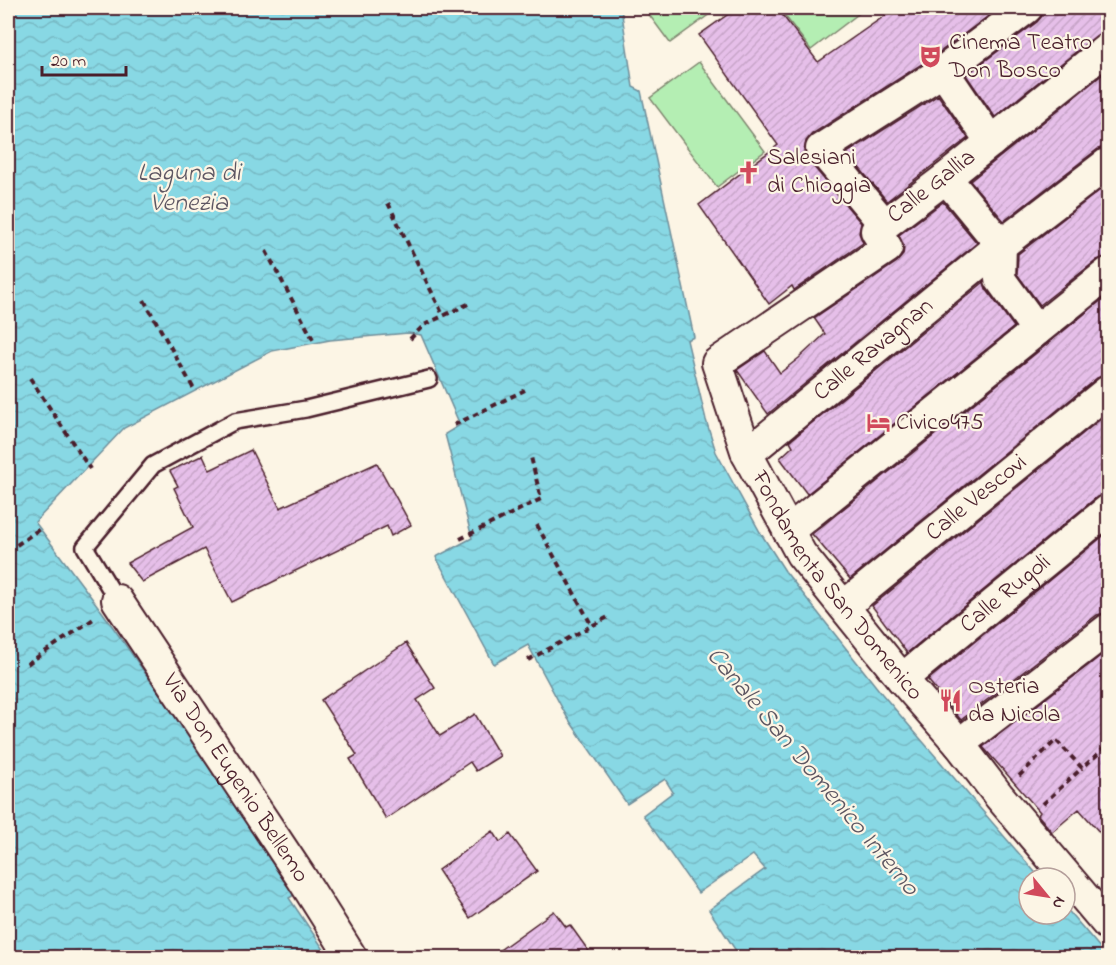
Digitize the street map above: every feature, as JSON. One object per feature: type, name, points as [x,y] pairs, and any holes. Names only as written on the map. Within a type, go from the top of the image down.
[{"type":"street","points":[[884,224],[821,149],[943,71],[1027,8]]},
{"type":"street","name":"Calle Gallia","points":[[717,363],[887,248],[876,231],[1108,48]]},
{"type":"street","points":[[943,71],[991,142]]},
{"type":"street","name":"Calle Ravagnan","points":[[747,454],[1000,245],[1108,163]]},
{"type":"street","points":[[946,178],[1000,245],[1000,279],[1037,330]]},
{"type":"street","points":[[788,531],[1108,273]]},
{"type":"street","name":"Fondamenta San Domenico","points":[[717,363],[747,454],[801,554],[902,680],[959,744],[999,796],[1108,925]]},
{"type":"street","name":"Calle Vescovi","points":[[844,606],[1108,391]]},
{"type":"street","name":"Calle Rugoli","points":[[902,680],[1108,510]]},
{"type":"street","name":"Via Don Eugenio Bellemo","points":[[110,606],[301,877],[352,957]]},
{"type":"street","points":[[959,744],[1108,629]]},
{"type":"lane","points":[[110,606],[85,547],[153,465],[235,421],[306,409],[429,380]]},
{"type":"path","points":[[388,203],[443,315]]},
{"type":"path","points":[[266,250],[315,343]]},
{"type":"path","points":[[144,300],[195,391]]},
{"type":"path","points":[[410,339],[424,325],[468,304]]},
{"type":"path","points":[[30,378],[90,469]]},
{"type":"path","points":[[454,425],[525,390]]},
{"type":"path","points":[[460,539],[541,499],[531,457]]},
{"type":"path","points":[[537,525],[592,626]]},
{"type":"path","points":[[8,551],[41,528]]},
{"type":"path","points":[[27,664],[110,606]]},
{"type":"path","points":[[528,660],[610,616]]},
{"type":"path","points":[[999,796],[1056,740],[1082,768]]},
{"type":"path","points":[[1022,823],[1108,745]]},
{"type":"green space","points":[[653,8],[718,8],[670,43],[647,12]]},
{"type":"green space","points":[[779,8],[866,8],[811,50]]},
{"type":"green space","points":[[699,62],[765,151],[717,187],[650,98]]},
{"type":"water","points":[[8,8],[621,8],[633,87],[641,91],[694,337],[687,340],[716,452],[760,532],[785,571],[882,694],[1030,866],[1017,866],[1017,926],[1077,926],[1077,921],[1108,957],[740,957],[709,910],[765,869],[753,855],[698,893],[643,815],[673,792],[665,779],[627,804],[567,717],[528,645],[494,664],[436,557],[472,538],[445,434],[460,425],[421,335],[408,333],[330,340],[272,351],[124,428],[35,522],[103,613],[299,892],[289,898],[329,957],[8,957]]},
{"type":"building","points":[[737,8],[777,8],[818,62],[896,8],[999,8],[933,57],[812,134],[806,141],[804,151],[808,160],[861,223],[859,233],[863,243],[794,290],[792,286],[769,304],[699,205],[778,145],[699,35]]},
{"type":"building","points":[[1044,8],[1108,8],[1108,31],[1097,35],[995,117],[966,75],[1037,22],[1043,15]]},
{"type":"building","points":[[1108,70],[1108,146],[1098,149],[1004,221],[970,181]]},
{"type":"building","points":[[938,95],[968,138],[887,201],[847,153]]},
{"type":"building","points":[[1108,184],[1108,256],[1097,260],[1040,305],[1017,274],[1018,254]]},
{"type":"building","points":[[943,202],[977,243],[768,414],[737,370],[765,351],[780,373],[799,358],[825,334],[814,318],[897,262],[903,255],[904,248],[899,235]]},
{"type":"building","points":[[984,282],[986,289],[1014,327],[807,494],[780,458],[793,446],[790,441]]},
{"type":"building","points":[[1108,295],[1108,374],[1097,378],[850,579],[812,534]]},
{"type":"building","points":[[1108,413],[1108,493],[1097,497],[907,653],[872,606]]},
{"type":"building","points":[[251,450],[280,508],[377,463],[411,525],[391,536],[387,526],[232,602],[204,549],[142,582],[127,563],[193,527],[174,488],[178,486],[170,471],[203,455],[210,470]]},
{"type":"building","points":[[1108,532],[1108,612],[1097,615],[961,720],[928,680]]},
{"type":"building","points":[[406,643],[435,688],[417,700],[440,736],[475,714],[500,756],[476,771],[470,762],[386,819],[350,759],[357,755],[321,700]]},
{"type":"building","points":[[1108,650],[1108,842],[1079,809],[1052,832],[1038,815],[1040,812],[983,747]]},
{"type":"building","points":[[493,831],[500,842],[510,834],[537,871],[470,918],[438,870]]},
{"type":"building","points":[[554,911],[566,927],[570,925],[593,957],[490,957]]},
{"type":"place","name":"Cinema Teatro Don Bosco","points":[[931,57]]},
{"type":"place","name":"Salesiani di Chioggia","points":[[749,172]]},
{"type":"place","name":"Civico475","points":[[878,423]]},
{"type":"place","name":"Osteria da Nicola","points":[[950,701]]},
{"type":"water label","name":"Laguna di Venezia","points":[[189,188]]},
{"type":"water label","name":"Canale San Domenico Interno","points":[[812,772]]}]
